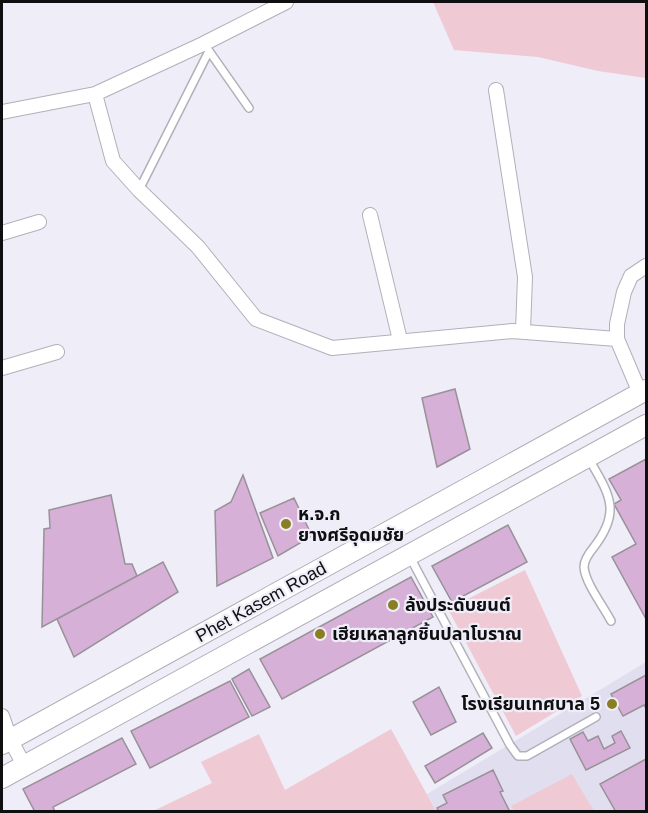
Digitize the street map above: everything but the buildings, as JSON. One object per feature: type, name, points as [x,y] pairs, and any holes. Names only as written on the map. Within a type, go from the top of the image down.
[{"type":"main road","name":"Phet Kasem Road","points":[[6,742],[644,391]]},
{"type":"main road","name":"Phet Kasem Road","points":[[2,778],[646,425]]},
{"type":"street","points":[[2,112],[95,94],[206,47],[286,2]]},
{"type":"street","points":[[496,90],[525,277],[523,331]]},
{"type":"street","points":[[95,94],[113,161],[139,190],[198,247],[256,319],[332,348],[400,340],[523,331],[617,339]]},
{"type":"street","points":[[370,215],[400,340]]},
{"type":"street","points":[[2,233],[39,222]]},
{"type":"street","points":[[644,391],[617,339],[617,324],[624,292],[631,276],[646,266]]},
{"type":"street","points":[[2,368],[57,351]]},
{"type":"street","points":[[2,716],[6,742],[24,765]]},
{"type":"lane","points":[[139,190],[206,47],[249,108]]},
{"type":"lane","points":[[588,457],[607,491],[610,519],[605,534],[587,556],[584,566],[587,578],[611,621]]},
{"type":"lane","points":[[408,555],[518,756],[527,756],[596,717]]},
{"type":"shaded area","points":[[433,2],[646,2],[646,78],[598,71],[538,57],[454,50]]},
{"type":"shaded area","points":[[525,570],[582,696],[516,736],[448,609]]},
{"type":"shaded area","name":"โรงเรียนเทศบาล 5","points":[[646,662],[646,811],[436,811],[427,794]]},
{"type":"shaded area","points":[[391,729],[436,811],[153,811],[212,783],[201,762],[259,734],[285,790]]},
{"type":"shaded area","points":[[572,774],[594,811],[514,811],[511,806]]},
{"type":"place","name":"ห.จ.ก ยางศรีอุดมชัย","points":[[286,524]]},
{"type":"place","name":"ล้งประดับยนต์","points":[[393,605]]},
{"type":"place","name":"เฮียเหลาลูกชิ้นปลาโบราณ","points":[[320,634]]},
{"type":"place","name":"โรงเรียนเทศบาล 5","points":[[612,704]]}]
